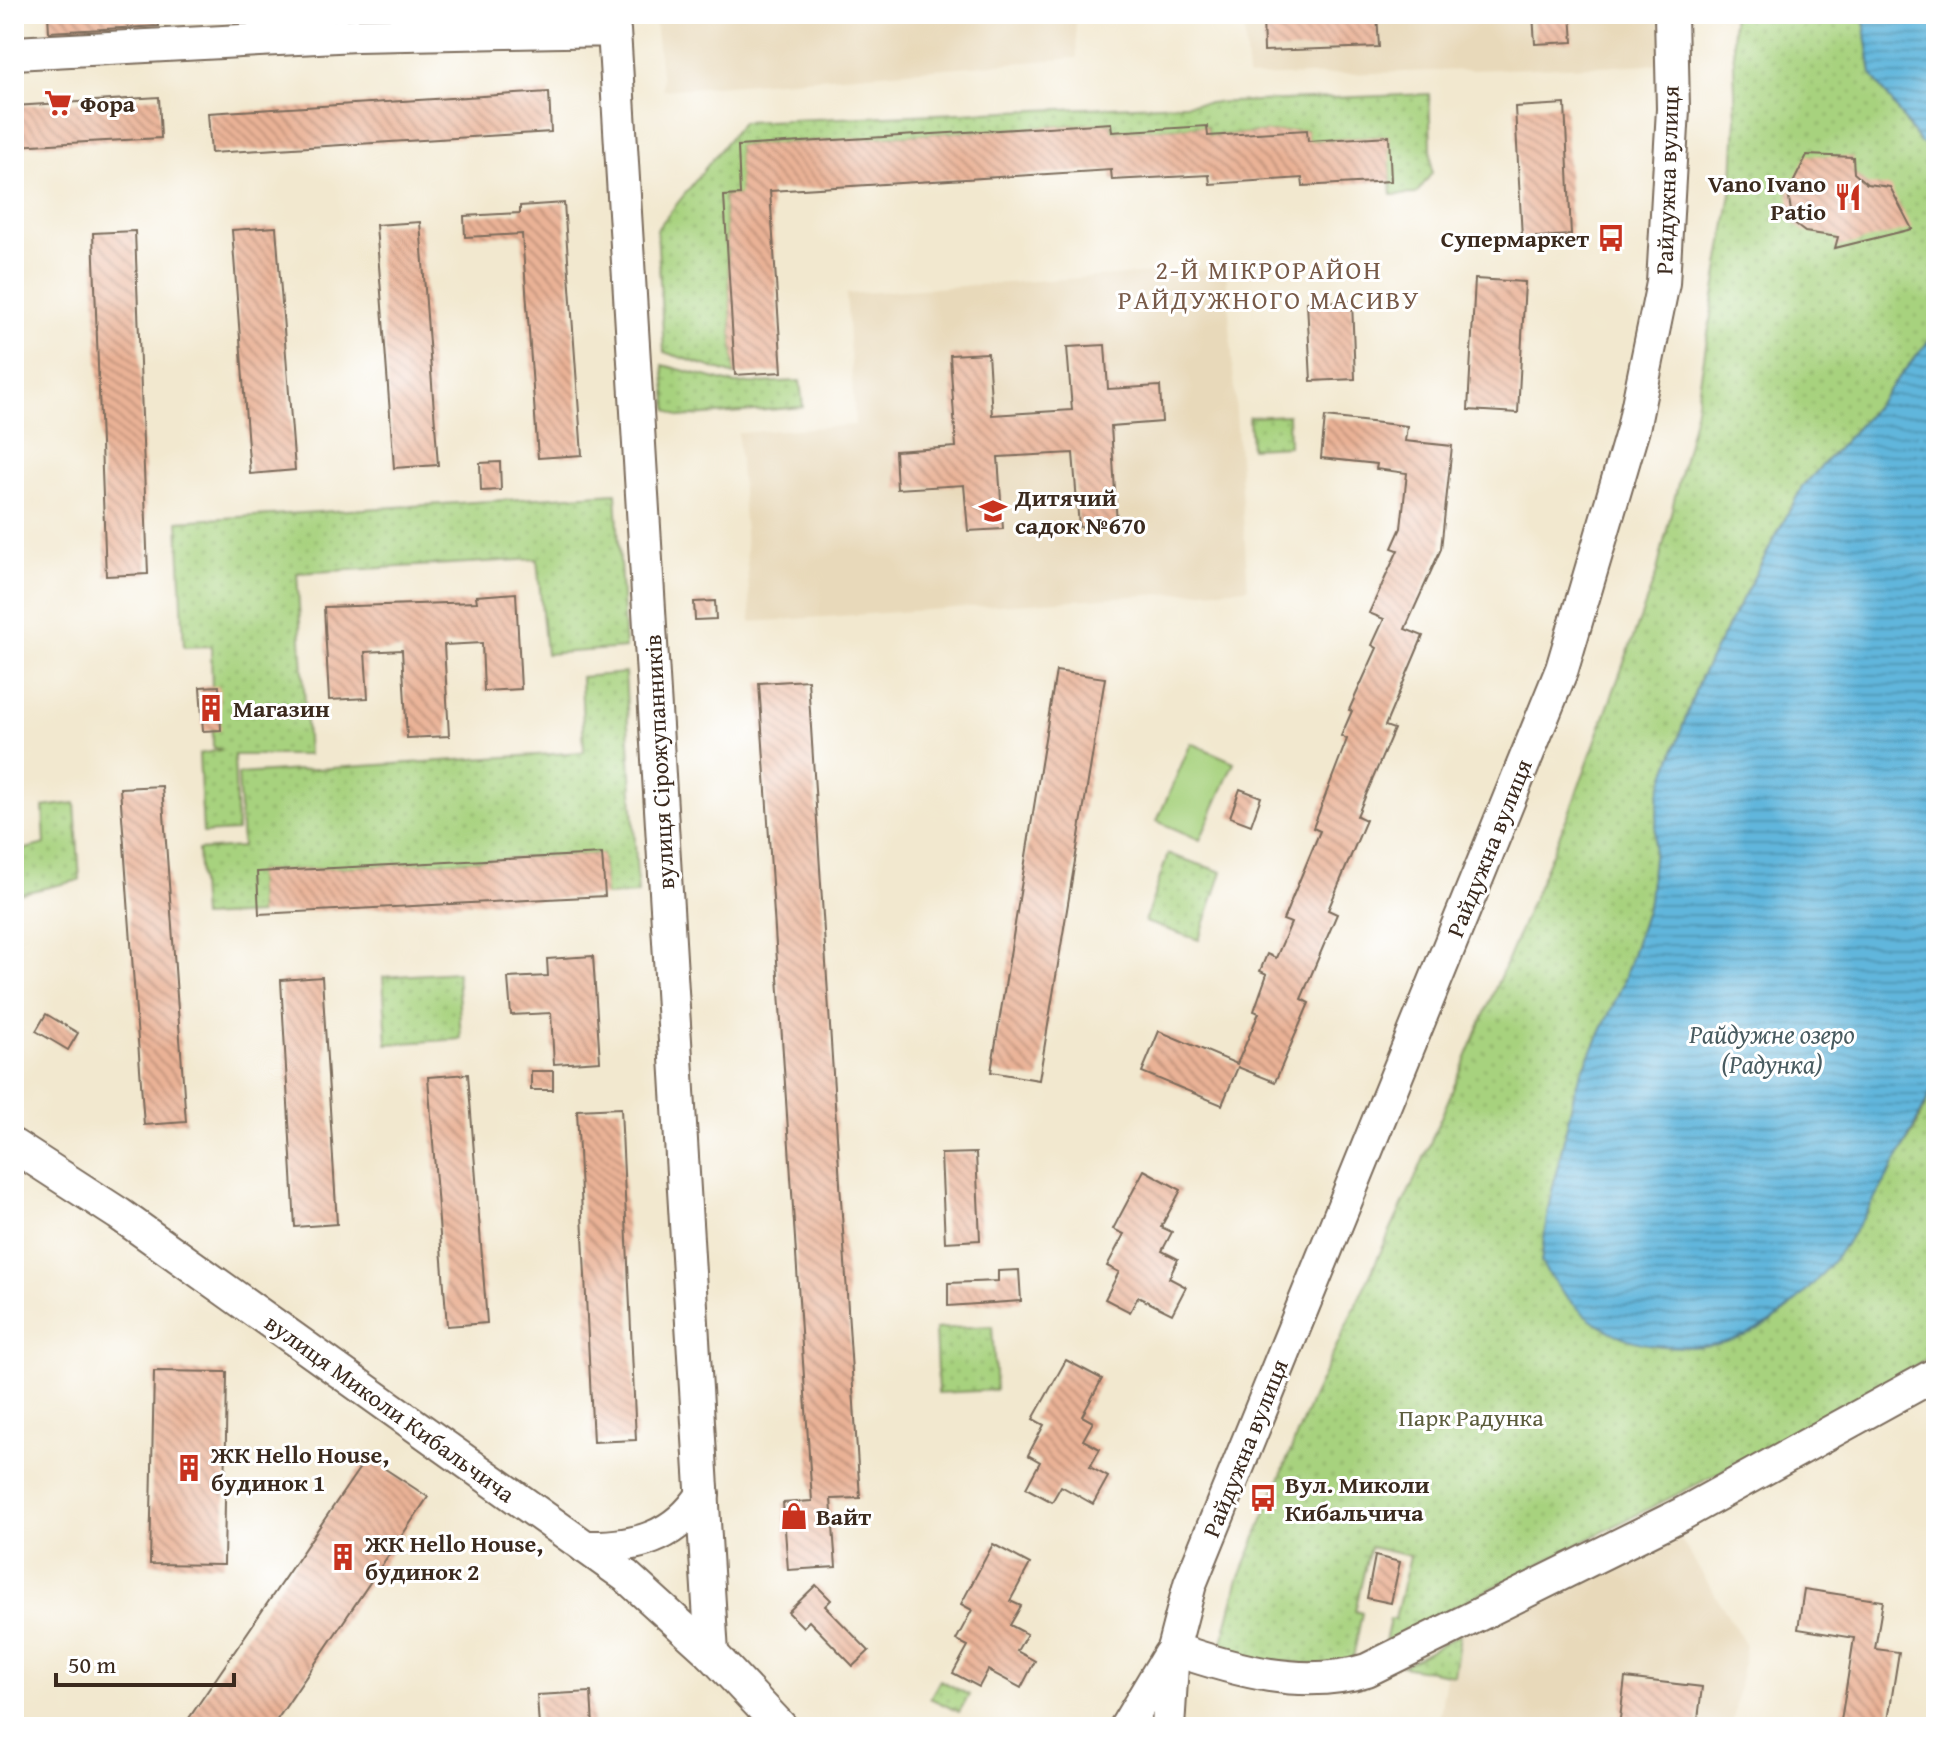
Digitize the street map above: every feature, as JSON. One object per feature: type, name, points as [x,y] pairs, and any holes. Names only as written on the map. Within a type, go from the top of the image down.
[{"type":"street","name":"Райдужна вулиця","points":[[1168,1727],[1173,1649],[1190,1584],[1562,669],[1633,429],[1663,283],[1673,109],[1671,14]]},
{"type":"street","name":"вулиця Сірожупанників","points":[[14,53],[356,35],[614,30],[712,1654]]},
{"type":"street","name":"вулиця Миколи Кибальчича","points":[[14,1146],[132,1223],[626,1576],[712,1654],[781,1727]]},
{"type":"street","points":[[1173,1649],[1225,1667],[1312,1680],[1340,1678],[1367,1670],[1682,1514],[1936,1374]]},
{"type":"street","points":[[585,1547],[646,1542],[677,1525],[692,1512],[703,1494]]},
{"type":"street","name":"Райдужна вулиця","points":[[1126,1727],[1173,1649]]},
{"type":"shaded area","points":[[654,14],[1075,14],[1077,58],[663,90]]},
{"type":"shaded area","points":[[1243,14],[1660,14],[1661,64],[1248,77]]},
{"type":"shaded area","name":"Дитячий садок №670","points":[[1226,268],[1248,588],[751,622],[738,433],[855,425],[846,294]]},
{"type":"shaded area","points":[[1674,1528],[1746,1645],[1732,1727],[1438,1727],[1452,1638]]},
{"type":"green space","name":"Парк Радунка","points":[[1732,14],[1863,14],[1872,74],[1920,143],[1936,148],[1936,332],[1862,422],[1802,487],[1699,680],[1659,793],[1649,901],[1622,986],[1576,1085],[1548,1209],[1541,1263],[1867,1211],[1915,1128],[1936,1081],[1936,1353],[1810,1427],[1385,1642],[1390,1619],[1395,1619],[1410,1556],[1370,1547],[1355,1611],[1362,1613],[1353,1658],[1333,1666],[1224,1657],[1223,1639],[1238,1582],[1309,1405],[1418,1172],[1571,808],[1656,575],[1695,413],[1733,181],[1736,118]]},
{"type":"green space","points":[[1429,94],[1432,173],[1416,194],[1392,195],[1388,136],[1308,141],[1306,130],[1208,136],[1207,126],[1112,132],[1111,123],[738,146],[741,195],[724,196],[735,375],[664,352],[657,229],[742,122]]},
{"type":"green space","points":[[663,365],[735,384],[800,381],[803,407],[680,417],[668,410]]},
{"type":"green space","points":[[1288,415],[1289,446],[1251,448],[1249,417]]},
{"type":"green space","points":[[616,493],[625,648],[546,654],[537,559],[297,573],[308,755],[234,755],[237,831],[203,833],[199,754],[221,750],[213,747],[211,646],[184,647],[178,521]]},
{"type":"green space","points":[[625,673],[638,894],[605,896],[602,854],[257,872],[259,914],[202,917],[198,850],[242,847],[238,774],[584,752],[581,677]]},
{"type":"green space","points":[[1191,743],[1234,762],[1200,840],[1157,821]]},
{"type":"green space","points":[[75,803],[80,880],[14,895],[14,852],[45,844],[43,807]]},
{"type":"green space","points":[[1168,854],[1222,872],[1199,940],[1145,922]]},
{"type":"green space","points":[[457,972],[461,1039],[387,1044],[383,977]]},
{"type":"green space","points":[[992,1326],[996,1390],[938,1393],[935,1329]]},
{"type":"green space","points":[[1460,1634],[1454,1675],[1402,1666]]},
{"type":"green space","points":[[940,1680],[969,1695],[959,1712],[930,1698]]},
{"type":"water","points":[[1863,14],[1936,14],[1936,148],[1920,143],[1872,74]]},
{"type":"water","name":"Райдужне озеро (Радунка)","points":[[1936,332],[1936,1081],[1903,1148],[1860,1222],[1809,1289],[1781,1314],[1751,1333],[1718,1344],[1684,1347],[1641,1343],[1591,1320],[1564,1294],[1541,1263],[1548,1209],[1576,1085],[1622,986],[1649,901],[1659,793],[1699,680],[1802,487],[1862,422]]},
{"type":"building","points":[[48,14],[158,14],[159,26],[49,32]]},
{"type":"building","points":[[1263,14],[1377,14],[1379,47],[1264,51]]},
{"type":"building","points":[[1533,14],[1571,14],[1573,42],[1535,44]]},
{"type":"building","points":[[549,92],[551,132],[211,153],[208,113]]},
{"type":"building","points":[[159,97],[161,138],[14,146],[14,106]]},
{"type":"building","points":[[1565,104],[1571,235],[1522,238],[1515,107]]},
{"type":"building","points":[[1111,123],[1112,132],[1207,126],[1208,136],[1307,130],[1308,141],[1389,136],[1391,181],[1303,186],[1302,178],[1210,184],[1209,175],[1112,180],[1111,170],[770,191],[782,372],[735,375],[724,196],[740,195],[738,146]]},
{"type":"building","points":[[1807,155],[1853,157],[1854,173],[1867,184],[1890,187],[1912,229],[1835,248],[1838,237],[1805,232],[1793,223],[1788,193]]},
{"type":"building","points":[[564,203],[582,455],[538,458],[522,234],[465,237],[464,216],[520,213],[520,206]]},
{"type":"building","points":[[420,222],[438,465],[394,468],[376,225]]},
{"type":"building","points":[[276,227],[295,470],[250,474],[232,230]]},
{"type":"building","points":[[135,231],[148,574],[106,576],[93,233]]},
{"type":"building","points":[[1475,279],[1525,282],[1518,413],[1468,410]]},
{"type":"building","points":[[1352,301],[1355,379],[1311,381],[1307,302]]},
{"type":"building","points":[[1105,345],[1108,389],[1160,386],[1162,422],[1111,426],[1117,525],[1079,527],[1073,453],[998,457],[1003,529],[968,531],[964,485],[897,489],[895,451],[956,447],[950,355],[988,353],[992,415],[1072,410],[1067,347]]},
{"type":"building","points":[[1325,417],[1407,426],[1405,441],[1452,446],[1441,549],[1405,629],[1423,636],[1385,726],[1394,729],[1357,816],[1366,820],[1328,910],[1337,914],[1301,999],[1309,1003],[1275,1082],[1238,1067],[1222,1105],[1142,1072],[1159,1031],[1237,1064],[1259,1013],[1254,1011],[1267,974],[1260,971],[1267,954],[1276,958],[1291,923],[1283,920],[1320,831],[1313,828],[1347,739],[1341,736],[1352,711],[1349,710],[1377,648],[1372,645],[1384,619],[1369,613],[1398,550],[1392,548],[1401,528],[1407,473],[1376,469],[1377,464],[1321,458]]},
{"type":"building","points":[[500,462],[501,490],[481,491],[480,463]]},
{"type":"building","points":[[516,593],[521,689],[484,691],[482,643],[444,645],[449,736],[407,738],[402,650],[365,652],[368,698],[329,700],[324,607],[477,602],[476,596]]},
{"type":"building","points":[[715,601],[716,619],[695,620],[694,602]]},
{"type":"building","points":[[1056,671],[1105,678],[1039,1080],[991,1072]]},
{"type":"building","points":[[808,680],[860,1498],[831,1499],[836,1567],[788,1570],[783,1503],[812,1501],[759,683]]},
{"type":"building","name":"Магазин","points":[[219,686],[221,730],[203,731],[200,687]]},
{"type":"building","points":[[162,786],[186,1122],[144,1125],[120,788]]},
{"type":"building","points":[[1240,789],[1261,797],[1251,825],[1230,817]]},
{"type":"building","points":[[602,854],[605,896],[259,914],[257,872]]},
{"type":"building","points":[[593,956],[600,1061],[554,1064],[551,1013],[511,1015],[508,978],[548,976],[547,959]]},
{"type":"building","points":[[322,977],[337,1224],[295,1227],[281,980]]},
{"type":"building","points":[[46,1014],[78,1033],[68,1050],[36,1031]]},
{"type":"building","points":[[531,1071],[553,1071],[553,1090],[531,1090]]},
{"type":"building","points":[[468,1074],[487,1323],[447,1326],[428,1077]]},
{"type":"building","points":[[621,1108],[636,1440],[593,1442],[577,1110]]},
{"type":"building","points":[[976,1153],[980,1240],[945,1242],[941,1154]]},
{"type":"building","points":[[1144,1170],[1181,1190],[1161,1227],[1172,1232],[1162,1251],[1178,1259],[1169,1278],[1186,1287],[1172,1314],[1138,1297],[1130,1312],[1105,1299],[1119,1272],[1107,1266],[1124,1234],[1113,1229]]},
{"type":"building","points":[[1019,1270],[1021,1301],[948,1306],[948,1283],[998,1281],[998,1271]]},
{"type":"building","points":[[1066,1360],[1102,1379],[1082,1416],[1093,1422],[1083,1440],[1100,1449],[1090,1467],[1108,1477],[1093,1504],[1061,1486],[1052,1502],[1026,1488],[1040,1462],[1028,1455],[1044,1425],[1033,1419]]},
{"type":"building","name":"ЖК Hello House, будинок 1","points":[[154,1371],[227,1372],[224,1565],[150,1564]]},
{"type":"building","name":"ЖК Hello House, будинок 2","points":[[367,1457],[428,1497],[272,1727],[183,1727]]},
{"type":"building","points":[[993,1544],[1030,1564],[1010,1601],[1021,1606],[1010,1625],[1027,1634],[1017,1651],[1035,1661],[1021,1688],[988,1670],[979,1687],[953,1673],[968,1646],[956,1640],[972,1610],[961,1604]]},
{"type":"building","points":[[1375,1556],[1400,1562],[1391,1603],[1367,1598]]},
{"type":"building","points":[[816,1585],[831,1600],[825,1606],[869,1651],[853,1666],[809,1621],[803,1627],[788,1612]]},
{"type":"building","points":[[1804,1589],[1883,1601],[1875,1649],[1899,1652],[1887,1727],[1840,1727],[1854,1638],[1798,1629]]},
{"type":"building","points":[[1625,1678],[1702,1687],[1697,1727],[1619,1727]]},
{"type":"building","points":[[591,1692],[593,1727],[539,1727],[537,1695]]},
{"type":"place","name":"Фора","points":[[58,103]]},
{"type":"place","name":"Vano Ivano Patio","points":[[1848,197]]},
{"type":"place","name":"Супермаркет","points":[[1611,238]]},
{"type":"place","name":"Дитячий садок №670","points":[[993,511]]},
{"type":"place","name":"Магазин","points":[[211,708]]},
{"type":"place","name":"ЖК Hello House, будинок 1","points":[[189,1468]]},
{"type":"place","name":"Вул. Миколи Кибальчича","points":[[1263,1498]]},
{"type":"place","name":"Вайт","points":[[794,1516]]},
{"type":"place","name":"ЖК Hello House, будинок 2","points":[[343,1557]]},
{"type":"district","name":"2-Й МІКРОРАЙОН РАЙДУЖНОГО МАСИВУ","points":[[1269,284]]}]
